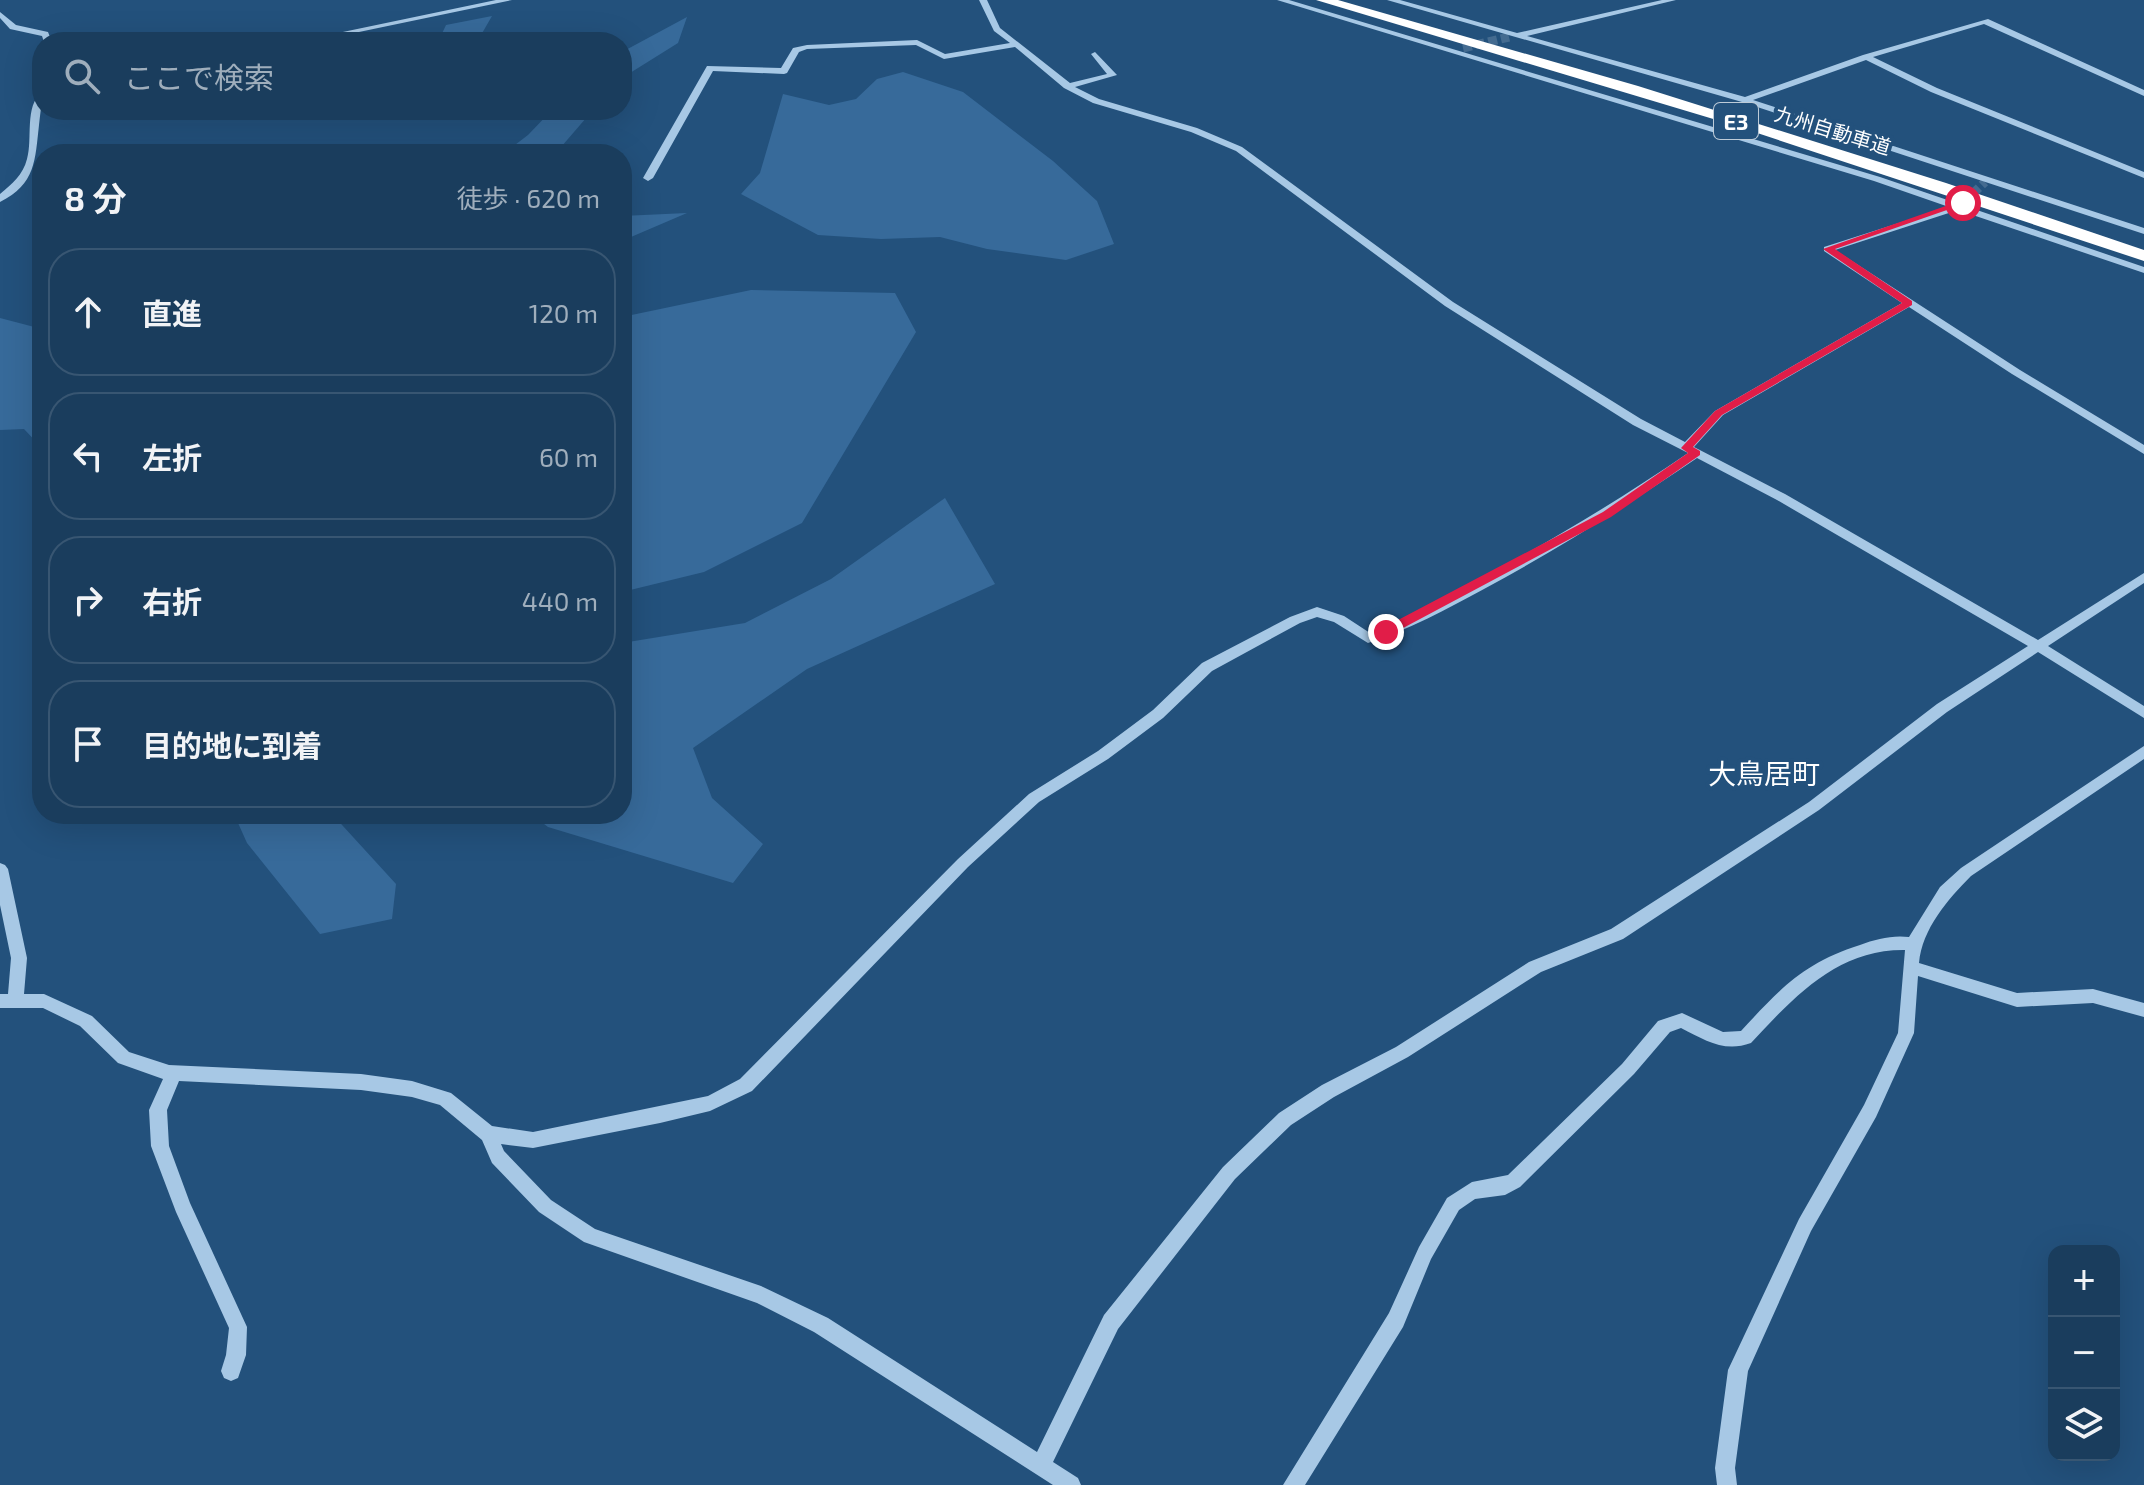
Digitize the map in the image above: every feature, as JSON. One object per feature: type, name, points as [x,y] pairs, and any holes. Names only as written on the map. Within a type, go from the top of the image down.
[{"type":"highway","name":"九州自動車道","points":[[1323,0],[1724,117],[1898,172],[2144,256]]},
{"type":"highway","name":"九州自動車道","points":[[1348,0],[1815,136],[2144,246]]},
{"type":"street","points":[[349,32],[508,0]]},
{"type":"street","points":[[983,0],[991,21],[1015,45],[1067,86],[1096,101],[1194,130],[1239,149],[1449,304],[1637,422],[1781,497],[2040,647],[2144,713]]},
{"type":"street","points":[[1281,0],[1458,49],[1806,156],[1961,205],[2144,270]]},
{"type":"street","points":[[1391,0],[1745,100],[2144,231]]},
{"type":"street","points":[[1514,36],[1672,0]]},
{"type":"street","points":[[0,14],[13,27],[36,32]]},
{"type":"street","points":[[1745,100],[1866,57],[1985,21],[2144,93]]},
{"type":"street","points":[[648,178],[710,68],[784,71],[796,50],[807,47],[917,42],[944,57],[1015,45]]},
{"type":"street","points":[[1067,86],[1113,75],[1095,54]]},
{"type":"street","points":[[1866,57],[1934,90],[2144,175]]},
{"type":"street","points":[[36,144],[39,120]]},
{"type":"street","points":[[0,199],[17,186],[32,165]]},
{"type":"street","points":[[1961,205],[1827,249],[2144,450]]},
{"type":"street","points":[[488,1134],[533,1140],[710,1103],[746,1085],[963,863],[1034,798],[1103,755],[1158,714],[1207,667],[1295,620],[1317,612],[1339,619],[1368,638],[1386,632],[1561,541],[1691,450],[1719,413],[1909,303]]},
{"type":"street","points":[[1041,1465],[1119,1311],[1229,1173],[1285,1119],[1402,1052],[1535,967],[1617,934],[1814,806],[1942,708],[2144,577]]},
{"type":"street","points":[[1727,1485],[1725,1468],[1738,1370],[1799,1237],[1870,1111],[1906,1033],[1913,944],[1945,892],[1966,872],[2144,752]]},
{"type":"street","points":[[0,869],[19,958],[8,1000],[44,1001],[86,1021],[124,1058],[174,1074],[361,1082],[412,1089],[445,1099],[488,1134],[498,1157],[545,1206],[590,1236],[761,1295],[797,1313],[1071,1485]]},
{"type":"street","points":[[1293,1485],[1396,1320],[1425,1253],[1453,1204],[1463,1194],[1514,1181],[1628,1069],[1664,1026],[1682,1020],[1722,1040],[1745,1038],[1797,984],[1815,970],[1864,951],[1902,941],[1913,944]]},
{"type":"street","points":[[1911,967],[2017,1000],[2093,996],[2144,1010]]},
{"type":"street","points":[[174,1074],[158,1110],[160,1146],[182,1206],[238,1327],[236,1355],[231,1371]]},
{"type":"shaded area","points":[[492,16],[483,32],[443,32],[446,25]]},
{"type":"shaded area","points":[[687,17],[678,43],[632,72],[632,47]]},
{"type":"shaded area","points":[[903,72],[963,92],[1053,161],[1097,201],[1114,244],[1066,260],[987,249],[940,237],[881,239],[818,235],[741,194],[760,173],[783,94],[829,105],[856,99],[877,79]]},
{"type":"shaded area","points":[[542,120],[584,120],[564,144],[516,144]]},
{"type":"shaded area","points":[[687,213],[632,237],[632,216]]},
{"type":"shaded area","points":[[751,290],[895,293],[916,332],[802,523],[704,572],[632,590],[632,315]]},
{"type":"shaded area","points":[[0,318],[32,326],[32,437],[24,429],[0,430]]},
{"type":"shaded area","points":[[945,498],[995,584],[807,669],[693,748],[712,798],[763,844],[733,883],[544,824],[632,824],[632,641],[745,623],[831,579]]},
{"type":"shaded area","points":[[238,824],[341,824],[396,884],[392,919],[320,934],[247,843]]},
{"type":"tunnel","points":[[1463,48],[1509,37]]},
{"type":"tunnel","points":[[1963,203],[1985,182]]},
{"type":"district","name":"大鳥居町","points":[[1764,773]]},
{"type":"route","points":[[1386,632],[1607,515],[1696,453],[1686,448],[1711,418],[1909,303],[1827,249],[1960,207],[1963,203]]}]
